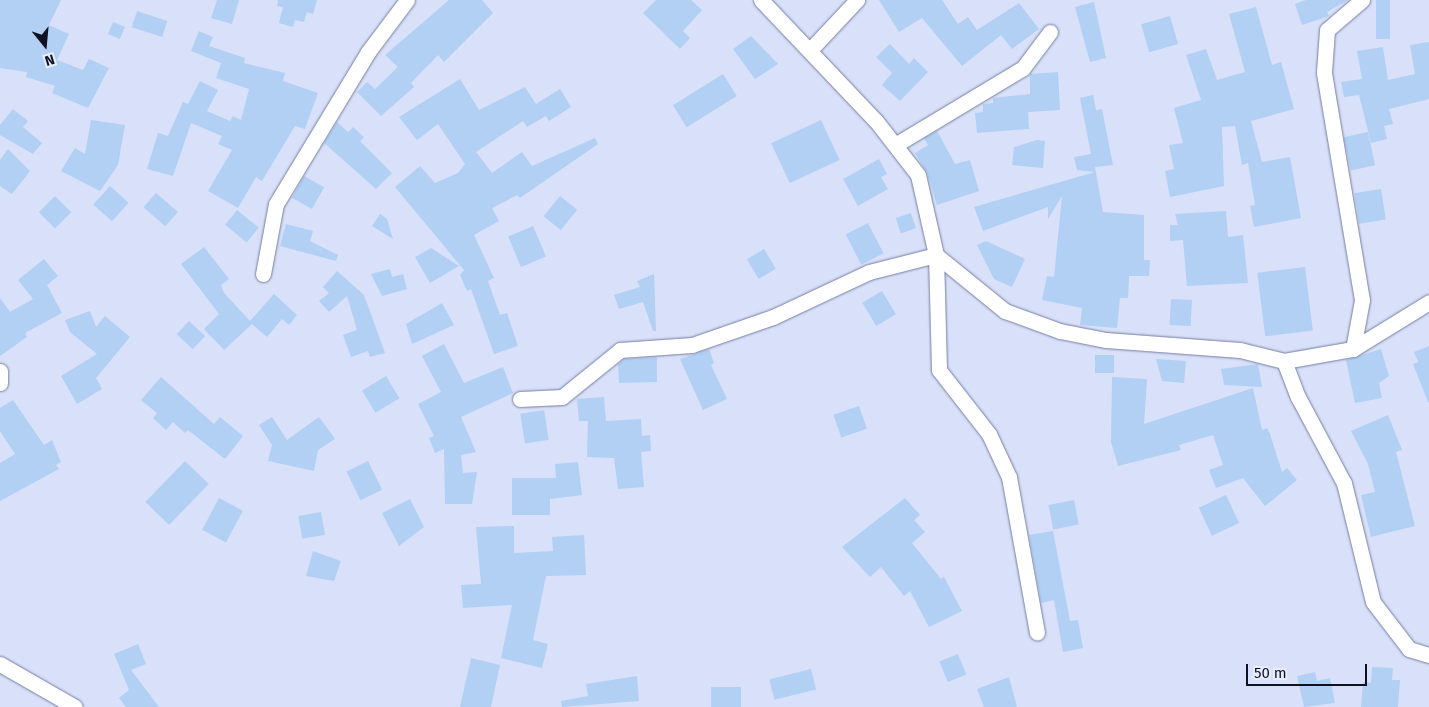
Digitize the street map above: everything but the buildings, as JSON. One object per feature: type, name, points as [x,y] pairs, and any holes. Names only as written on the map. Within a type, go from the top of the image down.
[{"type":"street","points":[[263,274],[276,204],[368,52],[407,0]]},
{"type":"street","points":[[760,0],[810,50],[896,144],[918,176],[936,256],[939,370],[989,434],[1009,477],[1037,633]]},
{"type":"street","points":[[810,50],[857,0]]},
{"type":"street","points":[[1353,350],[1362,300],[1324,72],[1327,30],[1362,0]]},
{"type":"street","points":[[896,144],[1023,68],[1050,32]]},
{"type":"street","points":[[936,256],[1005,311],[1060,331],[1106,340],[1240,350],[1284,361],[1353,350],[1429,302]]},
{"type":"street","points":[[520,399],[562,397],[620,350],[692,346],[830,293],[869,272],[936,256]]},
{"type":"street","points":[[1284,361],[1298,397],[1344,482],[1373,602],[1409,650],[1429,655]]},
{"type":"street","points":[[0,371],[0,383]]},
{"type":"street","points":[[0,664],[74,707]]}]
